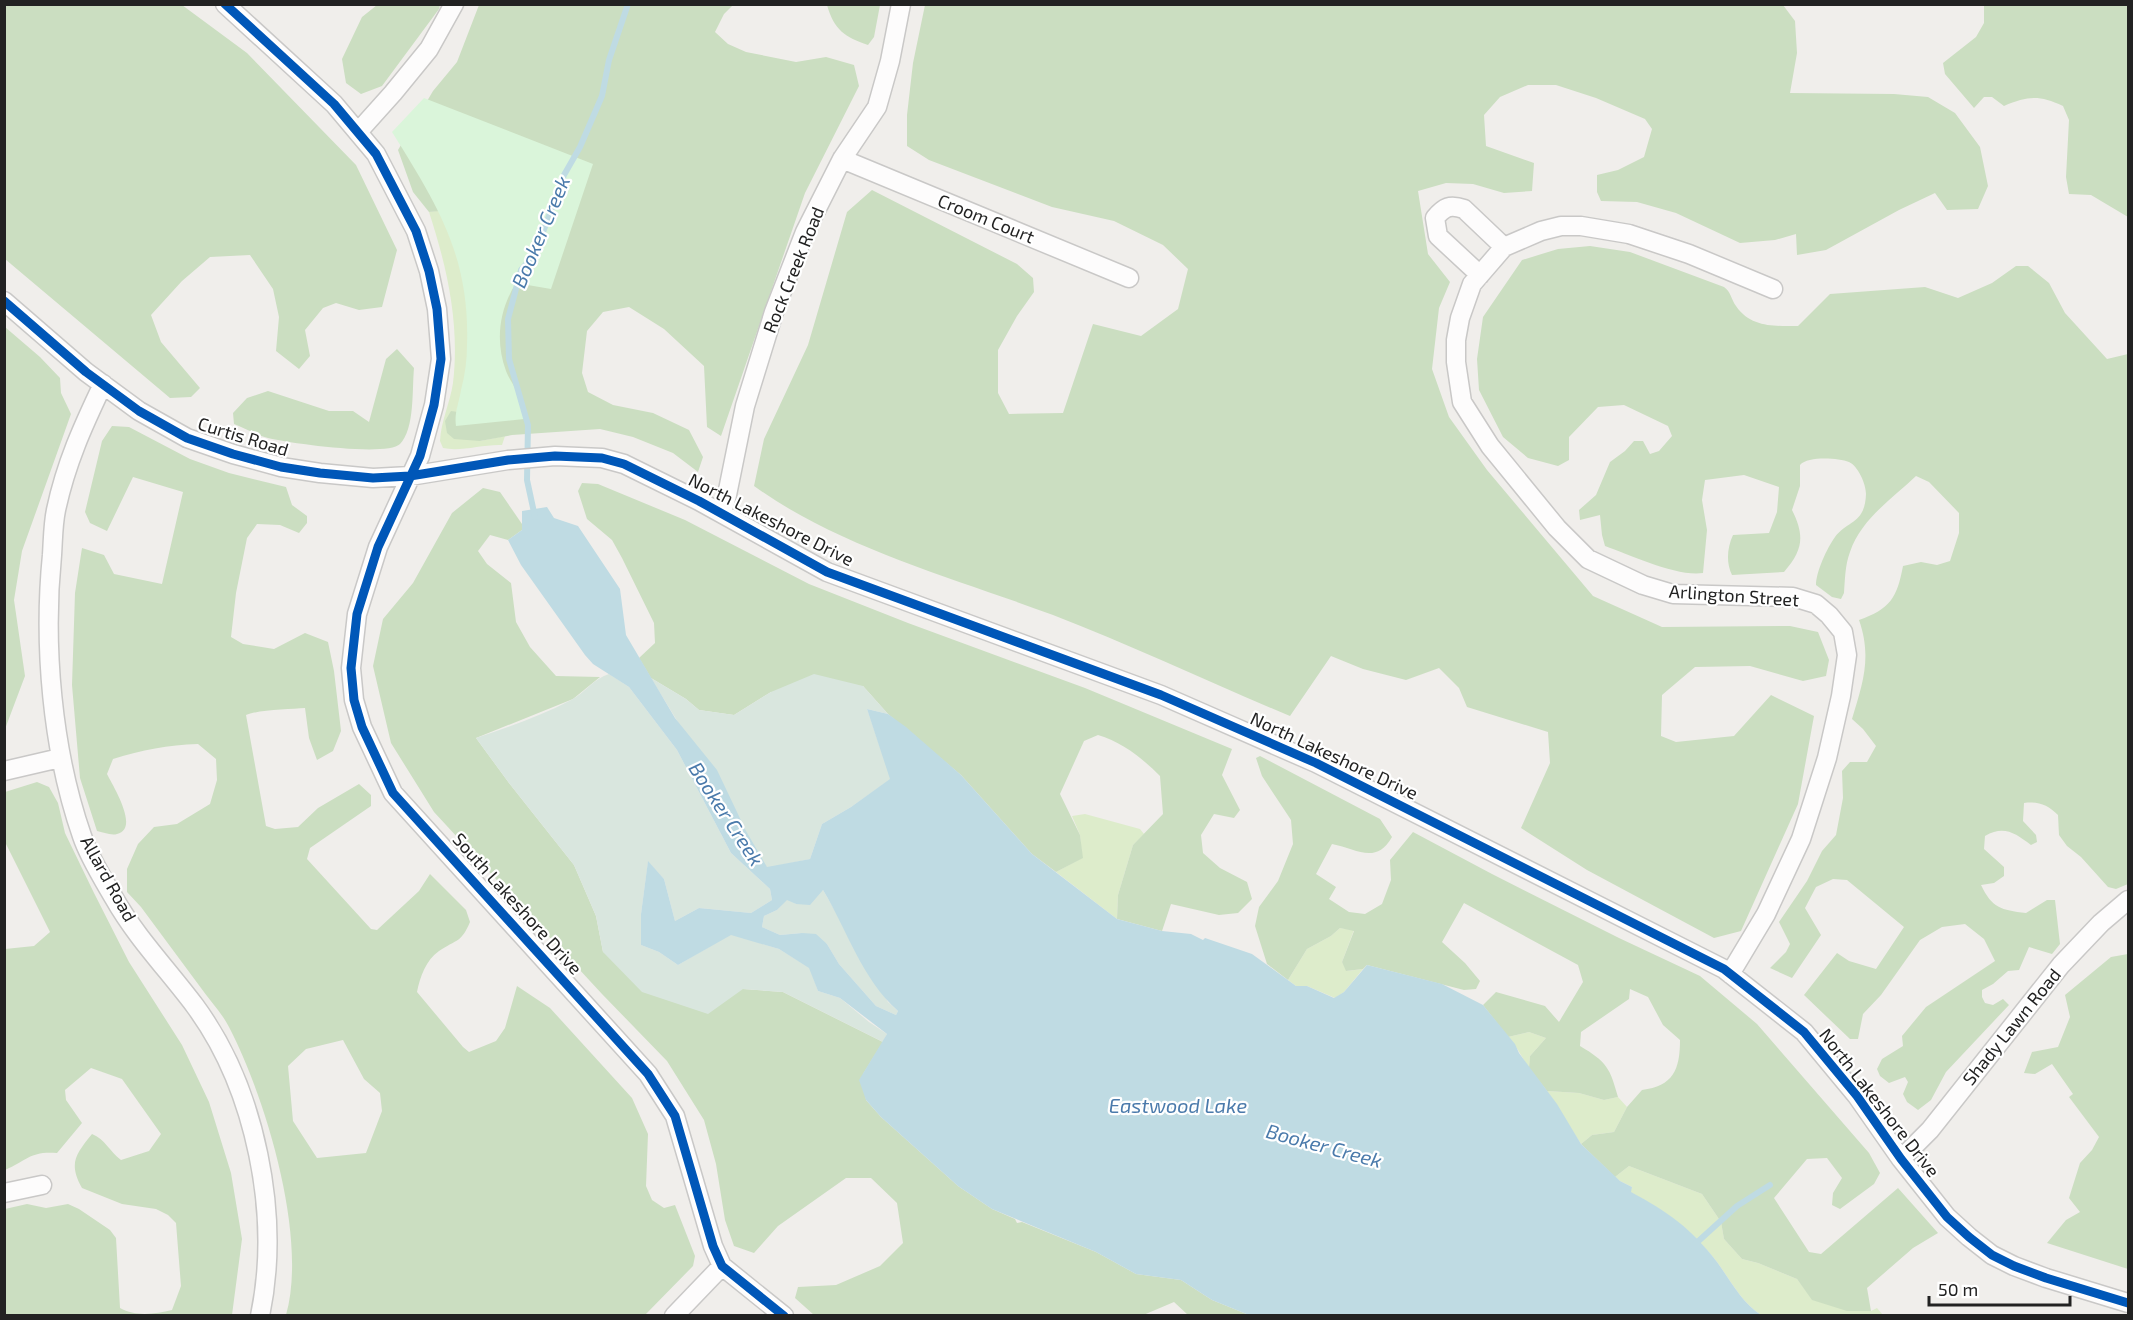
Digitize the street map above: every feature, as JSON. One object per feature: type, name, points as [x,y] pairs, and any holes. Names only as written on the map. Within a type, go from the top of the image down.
[{"type":"street","name":"South Lakeshore Drive","points":[[225,4],[334,104],[376,153],[416,231],[429,271],[437,309],[441,359],[434,405],[420,456],[378,547],[357,614],[351,669],[354,700],[362,728],[393,793],[648,1074],[675,1116],[712,1246],[722,1266],[784,1316]]},
{"type":"street","points":[[358,132],[429,49],[454,4]]},
{"type":"street","name":"Rock Creek Road","points":[[722,513],[745,406],[774,312],[805,232],[842,159],[877,107],[890,61],[901,4]]},
{"type":"street","name":"Croom Court","points":[[842,159],[1130,278]]},
{"type":"street","points":[[1480,275],[1438,236],[1435,218],[1441,211],[1448,206],[1464,209],[1504,247]]},
{"type":"street","name":"Arlington Street","points":[[1731,974],[1766,914],[1801,839],[1827,758],[1841,696],[1847,655],[1843,632],[1816,604],[1793,597],[1673,594],[1636,582],[1588,559],[1557,528],[1490,446],[1462,402],[1456,362],[1456,340],[1460,318],[1472,284],[1504,247],[1541,231],[1561,226],[1581,226],[1629,234],[1689,254],[1773,289]]},
{"type":"street","name":"Curtis Road","points":[[4,301],[103,384],[139,411],[188,438],[232,454],[320,473],[373,478],[410,477]]},
{"type":"street","name":"Allard Road","points":[[103,384],[72,451],[56,511],[48,593],[50,661],[60,758],[82,838],[115,900],[196,1008],[228,1063],[261,1163],[268,1224],[266,1275],[260,1316]]},
{"type":"street","name":"North Lakeshore Drive","points":[[410,477],[508,460],[555,456],[603,458],[624,464],[722,513],[827,572],[1161,695],[1316,763],[1731,974],[1804,1032],[1857,1096],[1901,1159],[1947,1217],[1992,1255],[2046,1278],[2128,1303]]},
{"type":"street","points":[[4,771],[60,758]]},
{"type":"street","name":"Shady Lawn Road","points":[[1901,1159],[1930,1130],[2061,965],[2101,923],[2128,900]]},
{"type":"street","points":[[4,1193],[42,1185]]},
{"type":"street","points":[[674,1316],[722,1266]]},
{"type":"green space","points":[[4,5],[182,5],[247,53],[356,165],[397,250],[382,307],[359,310],[336,303],[323,308],[305,330],[310,356],[299,369],[276,351],[279,317],[273,289],[250,255],[210,257],[182,281],[151,315],[161,342],[200,388],[191,397],[170,398],[5,259]]},
{"type":"green space","points":[[377,5],[440,5],[382,86],[361,94],[346,83],[342,59],[362,17]]},
{"type":"green space","points":[[479,5],[733,5],[724,14],[715,32],[728,44],[746,52],[796,62],[826,57],[854,65],[859,86],[805,193],[721,436],[707,427],[704,366],[664,329],[629,307],[603,312],[587,331],[582,373],[588,392],[613,405],[653,413],[689,430],[703,457],[698,472],[673,453],[633,437],[600,429],[512,435],[480,441],[454,439],[447,433],[445,421],[451,411],[471,414],[515,204],[429,212],[413,192],[398,150],[433,91],[457,62]]},
{"type":"green space","points":[[827,5],[880,5],[874,37],[868,45],[853,39],[837,27]]},
{"type":"green space","points":[[925,5],[1783,5],[1795,21],[1797,53],[1790,93],[1894,94],[1928,97],[1955,113],[1980,147],[1988,186],[1978,209],[1947,210],[1935,193],[1826,250],[1797,255],[1796,234],[1775,240],[1740,243],[1676,213],[1637,202],[1601,201],[1597,192],[1597,175],[1618,170],[1644,157],[1652,129],[1645,119],[1596,98],[1556,85],[1528,85],[1500,97],[1484,115],[1486,146],[1534,163],[1532,191],[1504,193],[1473,184],[1446,183],[1418,191],[1428,254],[1450,282],[1439,308],[1432,369],[1449,417],[1487,470],[1593,596],[1662,627],[1790,626],[1818,632],[1829,660],[1826,676],[1803,681],[1750,666],[1695,667],[1662,695],[1661,736],[1676,742],[1734,736],[1771,695],[1814,716],[1798,804],[1741,931],[1714,938],[1587,870],[1521,828],[1550,763],[1548,732],[1467,707],[1459,688],[1439,668],[1406,680],[1363,669],[1331,656],[1290,716],[1053,615],[860,544],[787,508],[754,486],[764,439],[808,345],[847,212],[872,190],[1017,264],[1033,278],[1034,292],[998,350],[998,393],[1009,414],[1063,413],[1093,324],[1141,336],[1178,309],[1188,269],[1163,245],[1114,221],[1052,207],[929,160],[907,146],[907,115],[913,63]]},
{"type":"green space","points":[[1984,5],[2128,5],[2128,217],[2091,195],[2069,194],[2066,177],[2069,120],[2063,106],[2033,98],[2004,106],[1992,97],[1984,97],[1974,108],[1945,74],[1943,63],[1976,37],[1984,23]]},
{"type":"green space","points":[[424,98],[593,164],[551,289],[516,283],[502,315],[500,337],[503,360],[507,374],[518,395],[524,419],[456,426],[456,412],[465,373],[467,351],[463,284],[448,232],[423,183],[392,132]]},
{"type":"green space","points":[[488,204],[480,441],[505,436],[502,445],[443,448],[440,441],[453,383],[455,339],[446,275],[429,212]]},
{"type":"green space","points":[[1590,246],[1630,252],[1724,287],[1736,306],[1749,318],[1764,324],[1781,326],[1798,326],[1830,294],[1925,287],[1958,298],[1992,283],[2016,266],[2028,266],[2049,283],[2065,313],[2107,359],[2128,354],[2128,884],[2116,889],[2108,887],[2081,857],[2067,846],[2059,835],[2058,815],[2042,804],[2024,803],[2023,821],[2036,835],[2037,842],[2031,845],[2014,834],[2004,831],[1985,836],[1984,849],[2004,867],[2004,876],[1994,883],[1981,885],[1989,899],[2004,909],[2026,913],[2047,900],[2055,900],[2060,944],[2052,954],[2029,947],[2019,970],[2008,971],[1982,990],[1985,1003],[1993,1005],[2003,999],[2009,1005],[1946,1072],[1931,1100],[1918,1110],[1907,1102],[1903,1094],[1908,1082],[1905,1077],[1889,1083],[1880,1076],[1877,1069],[1882,1059],[1903,1046],[1902,1036],[1926,1007],[1995,961],[1984,939],[1965,924],[1942,927],[1920,940],[1881,995],[1863,1014],[1858,1039],[1850,1039],[1804,995],[1837,953],[1849,961],[1876,969],[1904,927],[1847,880],[1833,879],[1816,887],[1805,908],[1821,935],[1792,978],[1770,968],[1786,952],[1790,944],[1779,922],[1807,881],[1822,851],[1836,835],[1843,798],[1842,771],[1850,762],[1867,762],[1876,746],[1852,719],[1865,670],[1865,646],[1859,620],[1885,607],[1890,601],[1898,586],[1903,566],[1921,562],[1937,565],[1950,561],[1959,533],[1959,513],[1929,482],[1916,476],[1878,510],[1855,540],[1847,562],[1844,593],[1841,599],[1832,597],[1816,585],[1816,580],[1825,554],[1835,537],[1859,516],[1865,504],[1866,490],[1863,481],[1855,467],[1849,462],[1816,459],[1800,465],[1800,486],[1792,510],[1799,528],[1800,542],[1795,557],[1784,572],[1732,575],[1728,555],[1733,535],[1769,533],[1777,512],[1779,487],[1744,475],[1705,480],[1702,500],[1707,530],[1703,573],[1667,569],[1605,546],[1600,515],[1580,520],[1579,510],[1596,495],[1610,462],[1634,441],[1643,441],[1650,454],[1659,451],[1672,436],[1668,426],[1624,405],[1598,407],[1569,437],[1569,460],[1558,466],[1528,458],[1503,437],[1479,390],[1477,359],[1483,317],[1522,260],[1558,249]]},
{"type":"green space","points":[[5,327],[60,378],[61,393],[71,414],[22,551],[14,600],[25,676],[5,729]]},
{"type":"green space","points":[[397,349],[414,368],[410,419],[405,437],[400,444],[391,448],[377,449],[315,446],[268,438],[234,424],[233,413],[247,398],[268,391],[329,411],[353,411],[369,422],[386,359]]},
{"type":"green space","points":[[112,426],[129,427],[190,459],[229,473],[286,487],[292,505],[307,516],[307,523],[299,533],[280,525],[257,524],[247,538],[236,593],[231,637],[243,644],[274,649],[305,633],[328,642],[341,731],[333,751],[317,760],[309,738],[305,708],[246,715],[266,826],[275,829],[298,827],[318,808],[359,784],[371,795],[371,806],[310,848],[307,859],[371,929],[377,930],[419,891],[430,874],[466,910],[470,922],[464,934],[430,959],[417,992],[463,1047],[469,1052],[496,1041],[505,1028],[517,986],[550,1008],[632,1098],[648,1134],[646,1186],[652,1200],[664,1208],[675,1205],[695,1256],[693,1266],[645,1315],[286,1315],[291,1283],[292,1248],[287,1209],[280,1169],[257,1092],[244,1058],[224,1018],[141,907],[127,892],[127,869],[138,844],[154,827],[177,824],[210,804],[217,780],[216,759],[198,744],[155,748],[113,759],[107,774],[126,816],[123,830],[117,834],[97,831],[80,778],[72,685],[75,593],[82,548],[104,555],[114,574],[162,584],[183,492],[133,477],[107,531],[90,523],[85,512],[102,441]],"holes":[[[343,1040],[364,1079],[380,1093],[382,1111],[366,1153],[317,1158],[293,1121],[288,1066],[306,1049]]]},
{"type":"green space","points":[[582,483],[598,484],[685,520],[809,584],[1085,688],[1232,749],[1222,775],[1240,810],[1234,818],[1214,814],[1201,835],[1203,853],[1220,868],[1247,882],[1252,899],[1238,913],[1219,915],[1171,904],[1162,931],[1117,919],[1118,895],[1133,845],[1163,814],[1160,776],[1131,751],[1098,735],[1084,741],[1060,794],[1080,835],[1083,858],[1056,872],[1032,854],[961,775],[888,714],[863,686],[771,692],[734,715],[699,710],[686,699],[651,678],[639,658],[655,643],[654,623],[612,540],[587,519],[578,491]]},
{"type":"green space","points":[[483,488],[500,492],[522,524],[522,530],[508,540],[490,535],[478,551],[487,564],[511,583],[516,622],[530,647],[556,676],[600,677],[573,699],[476,738],[574,865],[596,916],[603,952],[743,989],[783,992],[883,1042],[863,1074],[866,1100],[881,1117],[958,1186],[992,1209],[1015,1219],[1017,1223],[1022,1222],[1096,1252],[1136,1274],[1181,1280],[1212,1300],[1249,1315],[1188,1315],[1174,1302],[1141,1316],[814,1315],[795,1298],[798,1287],[836,1285],[880,1266],[903,1243],[897,1203],[871,1178],[846,1178],[778,1226],[754,1253],[734,1246],[725,1220],[716,1164],[704,1120],[667,1061],[434,812],[391,743],[373,666],[383,619],[413,583],[452,513]]},
{"type":"green space","points":[[1260,756],[1380,819],[1392,837],[1386,846],[1373,853],[1332,844],[1316,874],[1336,887],[1329,899],[1349,912],[1365,914],[1382,904],[1391,880],[1390,860],[1413,832],[1619,938],[1700,976],[1757,1024],[1869,1153],[1880,1173],[1874,1184],[1840,1209],[1832,1205],[1833,1193],[1842,1178],[1827,1158],[1807,1159],[1774,1198],[1809,1252],[1821,1254],[1898,1188],[1938,1233],[1913,1248],[1867,1288],[1871,1311],[1847,1311],[1812,1300],[1797,1279],[1742,1259],[1724,1239],[1721,1222],[1702,1194],[1629,1166],[1615,1177],[1581,1144],[1592,1135],[1614,1132],[1627,1107],[1642,1090],[1661,1085],[1673,1075],[1680,1051],[1680,1040],[1663,1025],[1648,997],[1630,989],[1629,999],[1581,1032],[1580,1046],[1602,1062],[1610,1072],[1618,1097],[1604,1100],[1579,1093],[1547,1091],[1529,1068],[1530,1056],[1546,1038],[1529,1032],[1508,1037],[1483,1005],[1496,992],[1545,1006],[1559,1022],[1583,982],[1578,965],[1464,903],[1442,942],[1465,963],[1480,981],[1476,989],[1464,990],[1367,965],[1363,969],[1346,971],[1342,962],[1354,931],[1340,928],[1331,936],[1307,949],[1288,980],[1267,964],[1255,926],[1259,907],[1278,881],[1293,844],[1291,820],[1262,776],[1256,758]]},
{"type":"green space","points":[[37,782],[49,787],[58,803],[65,833],[94,893],[129,962],[182,1045],[209,1102],[231,1173],[242,1239],[232,1315],[5,1315],[5,1209],[27,1204],[46,1208],[68,1204],[110,1230],[116,1238],[120,1308],[139,1314],[172,1310],[181,1286],[176,1223],[168,1215],[156,1209],[122,1204],[82,1188],[75,1172],[78,1153],[92,1134],[121,1160],[149,1151],[161,1134],[122,1079],[91,1068],[65,1090],[66,1100],[82,1123],[57,1153],[41,1153],[5,1170],[5,949],[34,946],[50,932],[5,842],[5,792]]},
{"type":"green space","points":[[1085,814],[1140,829],[1144,834],[1133,845],[1118,895],[1117,919],[1056,872],[1082,858],[1080,835],[1072,816]]},
{"type":"green space","points":[[1340,928],[1354,930],[1342,962],[1347,971],[1363,969],[1344,992],[1335,998],[1307,986],[1296,986],[1288,980],[1307,949],[1331,936]]},
{"type":"green space","points":[[2128,954],[2128,1269],[2047,1243],[2066,1220],[2080,1212],[2069,1198],[2080,1163],[2092,1150],[2099,1137],[2069,1097],[2073,1094],[2052,1064],[2035,1074],[2024,1073],[2032,1052],[2058,1047],[2070,1017],[2065,995],[2111,957]]},
{"type":"green space","points":[[1529,1032],[1546,1038],[1530,1056],[1529,1068],[1508,1037]]},
{"type":"green space","points":[[1547,1091],[1579,1093],[1604,1100],[1618,1097],[1627,1107],[1614,1132],[1592,1135],[1581,1144]]},
{"type":"green space","points":[[1629,1166],[1702,1194],[1721,1222],[1724,1239],[1742,1259],[1797,1279],[1813,1300],[1871,1311],[1877,1308],[1883,1315],[1761,1315],[1742,1298],[1717,1262],[1687,1230],[1667,1214],[1630,1192],[1632,1187],[1615,1177]]},
{"type":"shaded area","points":[[609,674],[629,687],[677,750],[731,853],[770,889],[772,900],[751,913],[699,908],[675,921],[664,879],[648,862],[641,914],[641,945],[659,952],[678,965],[731,934],[779,949],[810,968],[818,991],[840,998],[887,1034],[883,1042],[783,992],[743,989],[708,1014],[642,992],[603,952],[596,916],[574,865],[476,738],[560,706],[576,697],[598,679]]},
{"type":"shaded area","points":[[814,674],[863,686],[888,714],[867,709],[891,779],[822,824],[810,859],[767,868],[651,678],[686,699],[699,710],[734,715],[771,692]]},
{"type":"shaded area","points":[[823,890],[888,1002],[898,1011],[896,1015],[876,1006],[839,964],[827,944],[802,933],[780,935],[762,927],[764,916],[777,910],[787,899],[796,904]]},
{"type":"water","name":"Eastwood Lake","points":[[547,507],[554,518],[578,526],[620,589],[626,635],[675,718],[717,770],[746,831],[767,867],[810,859],[822,824],[851,807],[890,779],[867,709],[888,714],[961,775],[1032,854],[1117,919],[1162,931],[1191,934],[1203,940],[1205,938],[1252,954],[1296,986],[1307,986],[1334,998],[1344,992],[1367,965],[1442,984],[1483,1005],[1515,1044],[1519,1053],[1557,1104],[1581,1144],[1620,1181],[1632,1187],[1631,1192],[1668,1214],[1688,1230],[1717,1262],[1742,1298],[1761,1315],[1249,1315],[1212,1300],[1181,1280],[1136,1274],[1096,1252],[992,1209],[958,1186],[881,1117],[866,1100],[859,1080],[887,1034],[840,998],[818,991],[809,968],[779,949],[731,935],[678,965],[659,952],[641,945],[641,914],[648,861],[664,879],[675,921],[699,908],[751,913],[772,900],[770,889],[731,853],[677,750],[629,687],[593,664],[585,655],[521,565],[508,540],[522,530],[522,511]],"holes":[[[823,890],[856,954],[874,984],[898,1011],[896,1015],[876,1006],[839,964],[827,944],[816,934],[780,935],[762,927],[764,916],[777,910],[787,900],[796,904],[810,905]]]},
{"type":"waterway","name":"Booker Creek","points":[[535,517],[527,480],[528,425],[509,359],[508,319],[521,270],[535,254],[564,175],[580,147],[602,96],[609,60],[628,4]]},
{"type":"waterway","points":[[1693,1246],[1737,1206],[1770,1185]]},
{"type":"cycle path","points":[[225,4],[334,104],[376,154],[416,231],[429,271],[437,309],[441,359],[434,405],[420,456],[378,547],[357,614],[351,668],[354,700],[362,727],[393,793],[648,1074],[675,1116],[713,1246],[722,1266],[784,1316]]},
{"type":"cycle path","points":[[4,301],[86,372],[139,411],[187,438],[281,467],[373,478],[410,476],[508,460],[555,456],[602,458],[624,464],[699,501],[827,572],[1161,695],[1316,763],[1724,969],[1804,1032],[1857,1096],[1901,1159],[1947,1217],[1969,1237],[1992,1255],[2014,1266],[2128,1303]]}]
